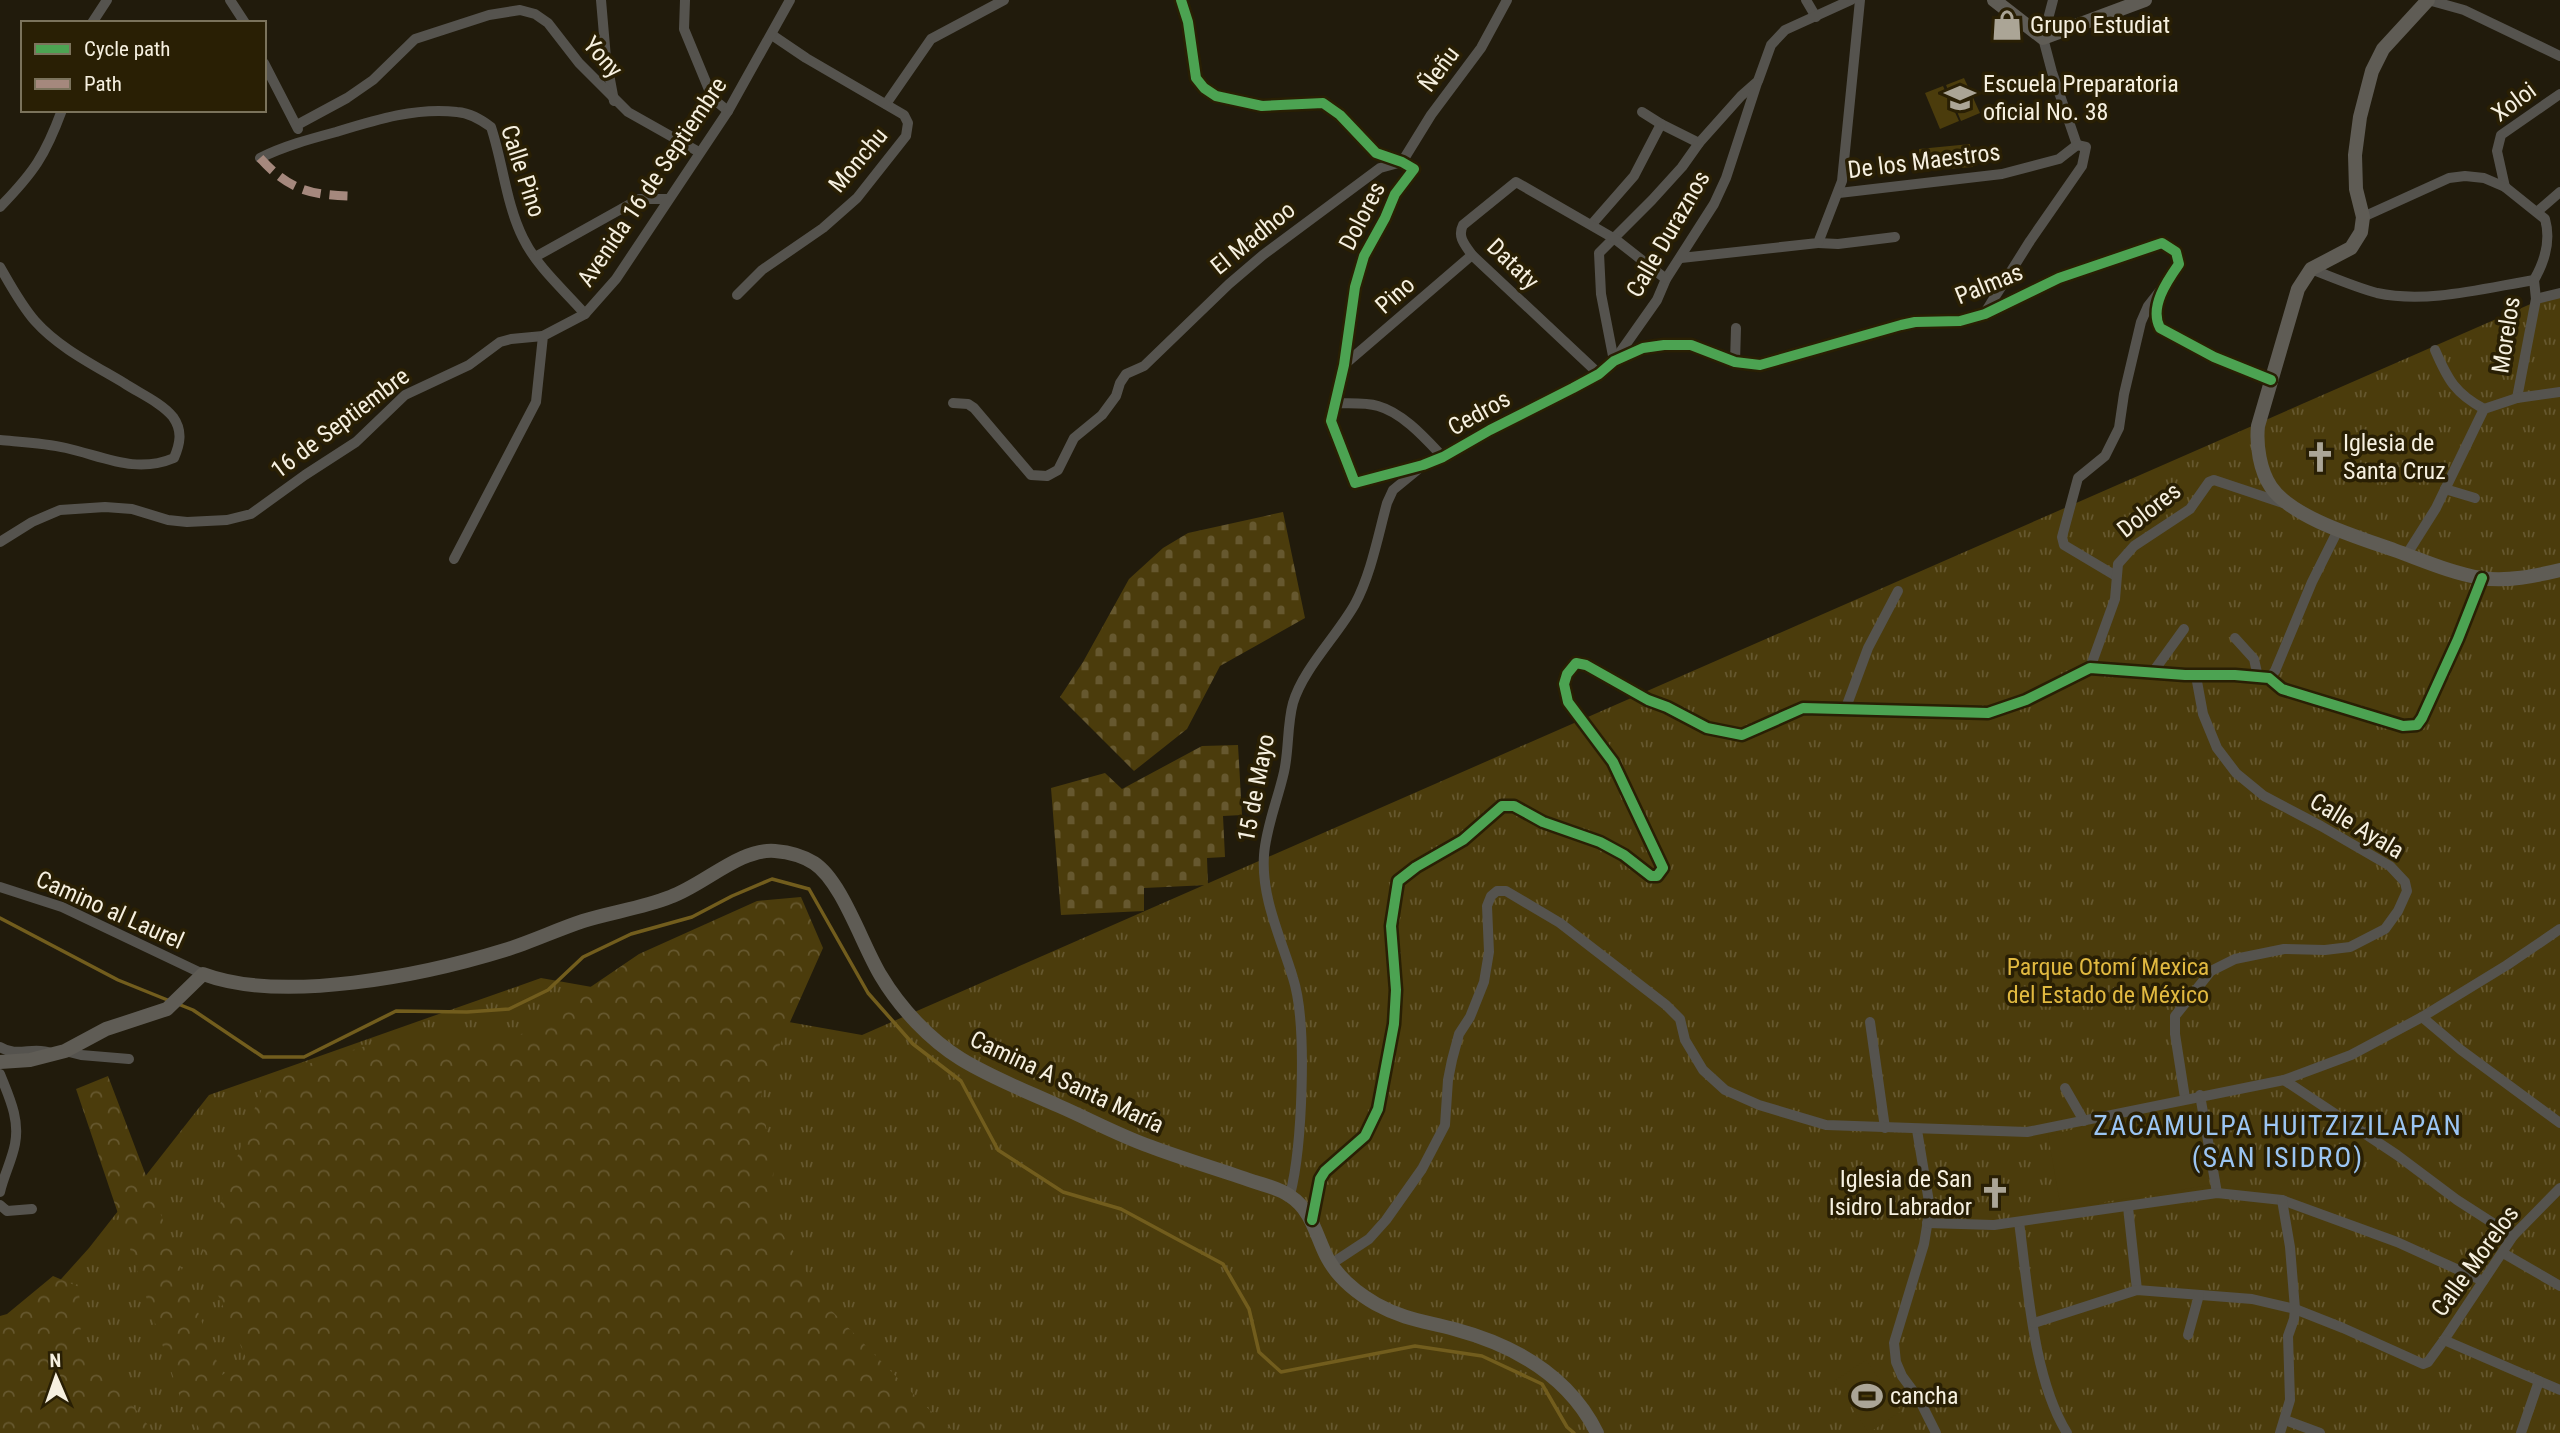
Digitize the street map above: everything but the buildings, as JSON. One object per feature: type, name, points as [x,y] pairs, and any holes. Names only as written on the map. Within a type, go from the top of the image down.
[{"type":"main road","points":[[1994,0],[2043,38],[2145,0]]},
{"type":"main road","points":[[2428,0],[2383,49],[2365,93],[2354,155],[2356,188],[2362,217],[2361,232],[2351,248],[2311,269],[2298,289],[2256,441],[2271,487],[2283,500],[2338,530],[2457,572],[2482,578],[2515,578],[2560,570]]},
{"type":"main road","name":"Camina A Santa María","points":[[200,977],[230,982],[307,987],[351,983],[426,969],[503,951],[576,923],[670,898],[692,889],[746,855],[764,850],[791,854],[814,863],[825,873],[840,896],[884,981],[926,1031],[950,1053],[1006,1083],[1149,1146],[1290,1195],[1312,1220],[1331,1264],[1360,1294],[1393,1313],[1482,1338],[1548,1371],[1572,1394],[1597,1433]]},
{"type":"main road","points":[[0,1062],[30,1060],[59,1052],[106,1028],[167,1009],[200,977]]},
{"type":"street","points":[[93,21],[107,0]]},
{"type":"street","points":[[230,0],[244,21]]},
{"type":"street","points":[[601,0],[606,58],[614,101]]},
{"type":"street","points":[[685,0],[684,29],[710,92],[728,111]]},
{"type":"street","name":"Avenida 16 de Septiembre","points":[[543,336],[585,314],[616,279],[728,111],[790,0]]},
{"type":"street","points":[[887,104],[931,39],[1004,0]]},
{"type":"street","name":"Dolores","points":[[1181,0],[1188,22],[1196,78],[1216,96],[1262,106],[1323,103],[1340,115],[1376,153],[1414,169],[1395,194],[1358,271],[1344,366],[1333,403],[1331,421],[1355,483]]},
{"type":"street","points":[[1806,0],[1816,17]]},
{"type":"street","points":[[1614,361],[1601,293],[1599,253],[1682,167],[1699,143],[1758,80],[1776,37],[1785,30],[1851,0]]},
{"type":"street","name":"De los Maestros","points":[[1860,0],[1839,193],[2002,174],[2059,159],[2077,145]]},
{"type":"street","points":[[1985,314],[2030,241],[2082,166],[2086,146],[2077,145],[2043,38],[2053,0]]},
{"type":"street","points":[[2428,0],[2464,10],[2560,56]]},
{"type":"street","name":"Ñeñu","points":[[1402,162],[1431,115],[1480,48],[1504,1]]},
{"type":"street","name":"Yony","points":[[297,125],[347,98],[373,80],[415,39],[450,26],[509,10],[528,11],[548,23],[579,63],[614,101],[642,121],[699,152]]},
{"type":"street","name":"Monchu","points":[[737,295],[762,270],[841,214],[857,198],[908,131],[906,119],[887,104],[806,58],[772,35]]},
{"type":"street","points":[[266,67],[297,125],[302,142]]},
{"type":"street","name":"Calle Duraznos","points":[[1614,361],[1657,300],[1666,279],[1714,204],[1726,178],[1758,80]]},
{"type":"street","name":"Xoloi","points":[[2505,187],[2497,152],[2501,135],[2560,94]]},
{"type":"street","name":"Calle Pino","points":[[260,158],[302,142],[418,111],[472,115],[491,127],[514,217],[535,257],[585,314]]},
{"type":"street","points":[[1642,111],[1699,143]]},
{"type":"street","points":[[0,207],[36,168],[46,151],[61,112]]},
{"type":"street","points":[[1661,124],[1634,176],[1592,224],[1666,279]]},
{"type":"street","name":"El Madhoo","points":[[953,403],[968,404],[974,408],[1031,475],[1046,476],[1058,470],[1079,431],[1102,415],[1116,396],[1123,377],[1144,366],[1263,255],[1380,168],[1402,162]]},
{"type":"street","points":[[2311,269],[2377,293],[2402,296],[2440,294],[2534,279],[2541,268],[2548,238],[2545,219],[2538,211],[2505,187],[2484,178],[2449,178],[2362,217]]},
{"type":"street","name":"Dataty","points":[[1592,224],[1516,182],[1463,225],[1460,233],[1462,242],[1472,254],[1599,373]]},
{"type":"street","points":[[2538,211],[2560,192]]},
{"type":"street","points":[[1818,243],[1839,193]]},
{"type":"street","name":"Calle Pino","points":[[535,257],[627,205],[651,198],[668,199]]},
{"type":"street","points":[[1681,258],[1895,237]]},
{"type":"street","name":"Palmas","points":[[1614,361],[1643,348],[1682,344],[1699,347],[1735,362],[1760,365],[1901,324],[1960,321],[1985,314],[2059,278],[2162,243],[2171,247],[2179,259],[2179,264],[2148,306],[2141,322],[2119,428],[2105,456],[2078,478],[2062,537],[2064,545],[2116,576]]},
{"type":"street","name":"Pino","points":[[1344,366],[1472,254]]},
{"type":"street","points":[[0,267],[23,306],[37,323],[63,345],[158,404],[173,417],[180,431],[181,442],[174,458],[156,465],[139,466],[63,447],[0,440]]},
{"type":"street","name":"Morelos","points":[[2517,398],[2536,299],[2534,279]]},
{"type":"street","name":"Palmas","points":[[2165,286],[2156,312],[2160,328],[2214,357],[2271,380]]},
{"type":"street","points":[[2536,299],[2560,293]]},
{"type":"street","points":[[1735,362],[1736,328]]},
{"type":"street","points":[[454,559],[537,402],[543,336]]},
{"type":"street","name":"16 de Septiembre","points":[[0,542],[32,522],[60,510],[105,507],[132,509],[187,523],[227,520],[251,514],[356,442],[405,395],[469,365],[505,340],[543,336]]},
{"type":"street","points":[[2435,350],[2457,391],[2484,409]]},
{"type":"street","name":"Cedros","points":[[1355,483],[1443,457],[1599,373],[1614,361]]},
{"type":"street","points":[[2407,554],[2445,489],[2484,409],[2517,398],[2560,392]]},
{"type":"street","points":[[1333,403],[1375,405],[1390,411],[1429,442],[1443,457]]},
{"type":"street","name":"15 de Mayo","points":[[1290,1195],[1297,1157],[1300,1115],[1299,1008],[1294,979],[1284,956],[1270,905],[1264,871],[1266,843],[1284,770],[1293,704],[1302,684],[1355,604],[1387,503],[1394,490],[1423,465]]},
{"type":"street","name":"Dolores","points":[[2090,668],[2115,599],[2118,564],[2126,553],[2190,509],[2205,487],[2214,480],[2303,512]]},
{"type":"street","points":[[2445,489],[2476,498]]},
{"type":"street","points":[[1312,1220],[1320,1179],[1325,1171],[1365,1136],[1378,1109],[1394,1024],[1391,926],[1398,881],[1407,872],[1463,840],[1493,813],[1507,805],[1543,822],[1600,842],[1651,876],[1657,876],[1663,868],[1614,762],[1576,715],[1569,702],[1564,684],[1576,663],[1586,665],[1648,700],[1707,728],[1742,735],[1803,708],[1988,713],[2026,700],[2090,668],[2196,676],[2263,677],[2274,671],[2312,582],[2338,530]]},
{"type":"street","points":[[2235,638],[2254,659],[2263,677],[2282,689],[2403,726],[2417,725],[2458,639],[2482,578]]},
{"type":"street","points":[[1845,710],[1868,649],[1898,591]]},
{"type":"street","points":[[2153,672],[2184,629]]},
{"type":"street","name":"Calle Ayala","points":[[2185,1098],[2175,1034],[2175,1016],[2211,971],[2235,959],[2284,949],[2325,950],[2350,947],[2385,929],[2398,911],[2407,891],[2404,882],[2390,866],[2263,796],[2236,773],[2217,748],[2203,715],[2196,676]]},
{"type":"street","name":"Camino al Laurel","points":[[0,887],[62,907],[200,977]]},
{"type":"street","points":[[1331,1264],[1369,1239],[1386,1220],[1422,1169],[1445,1125],[1448,1080],[1456,1045],[1484,982],[1489,952],[1487,906],[1491,896],[1497,891],[1506,891],[1560,923],[1666,1005],[1680,1020],[1685,1040],[1703,1070],[1725,1090],[1759,1105],[1826,1125],[1852,1124],[1917,1130],[2027,1132],[2284,1080],[2351,1055],[2422,1017],[2560,929]]},
{"type":"street","points":[[2422,1017],[2560,1123]]},
{"type":"street","points":[[1870,1022],[1885,1128]]},
{"type":"street","points":[[0,1046],[17,1053],[35,1050],[129,1059]]},
{"type":"street","points":[[0,1074],[13,1108],[16,1132],[15,1146],[0,1192]]},
{"type":"street","points":[[2284,1080],[2513,1236]]},
{"type":"street","points":[[2065,1088],[2084,1121]]},
{"type":"street","points":[[2200,1095],[2217,1193]]},
{"type":"street","points":[[1917,1130],[1930,1208],[1894,1343],[1896,1362],[1902,1376],[1919,1399],[1936,1433]]},
{"type":"street","name":"Calle Morelos","points":[[2295,1310],[2343,1328],[2417,1363],[2428,1362],[2513,1236],[2560,1188]]},
{"type":"street","points":[[1927,1223],[1994,1226],[2217,1193],[2282,1200],[2397,1242],[2483,1281]]},
{"type":"street","points":[[2280,1433],[2291,1383],[2288,1335],[2295,1310],[2290,1247],[2282,1200]]},
{"type":"street","points":[[0,1205],[7,1211],[32,1209]]},
{"type":"street","points":[[2128,1208],[2137,1290]]},
{"type":"street","points":[[2019,1222],[2044,1382],[2053,1408],[2067,1433]]},
{"type":"street","points":[[2502,1253],[2560,1286]]},
{"type":"street","points":[[2034,1323],[2137,1290],[2252,1299],[2295,1310]]},
{"type":"street","points":[[2188,1335],[2199,1295]]},
{"type":"street","points":[[2444,1340],[2560,1390]]},
{"type":"street","points":[[2521,1433],[2539,1381]]},
{"type":"street","points":[[2285,1420],[2320,1433]]},
{"type":"green space","points":[[1964,78],[1980,113],[1961,121],[1946,85]]},
{"type":"green space","points":[[1943,86],[1959,121],[1940,129],[1925,93]]},
{"type":"green space","points":[[1970,144],[1973,167],[1921,171],[1919,149]]},
{"type":"green space","name":"Parque Otomí Mexica del Estado de México","points":[[2560,291],[2560,1433],[0,1433],[0,1347],[89,1248],[209,1095],[541,978],[862,1035]]},
{"type":"green space","points":[[1283,512],[1305,618],[1220,666],[1187,729],[1134,771],[1060,697],[1083,662],[1129,579],[1163,548],[1188,533]]},
{"type":"green space","points":[[1238,745],[1242,815],[1223,816],[1225,857],[1207,858],[1208,885],[1144,888],[1144,911],[1061,915],[1051,788],[1105,773],[1122,789],[1202,746]]},
{"type":"green space","points":[[801,897],[823,948],[762,1085],[761,1105],[774,1161],[771,1216],[830,1309],[955,1433],[202,1433],[180,1397],[76,1089],[108,1076],[222,1375],[247,1360],[201,1257],[266,1077],[398,1036],[517,1037],[639,954],[757,901]]},
{"type":"green space","points":[[2192,1103],[2210,1185],[2061,1209],[2048,1135]]},
{"type":"green space","points":[[53,1276],[79,1287],[81,1339],[154,1433],[0,1433],[0,1316],[7,1314]]},
{"type":"green space","name":"cancha","points":[[1866,1360],[1901,1411],[1869,1433],[1834,1381]]},
{"type":"waterway","points":[[178,1004],[193,1010],[263,1057],[304,1057],[396,1011],[467,1012],[509,1009],[548,990],[583,957],[631,934],[692,917],[772,879],[809,889],[868,993],[913,1044],[961,1081],[998,1150],[1063,1192],[1121,1209],[1223,1264],[1249,1309],[1259,1352],[1281,1372],[1415,1346],[1482,1356],[1542,1384],[1567,1427],[1574,1433]]},
{"type":"waterway","points":[[0,918],[118,980],[170,1001]]},
{"type":"marked path","points":[[260,158],[280,177],[300,188],[323,194],[350,196]]},
{"type":"cycle path","points":[[1181,0],[1188,22],[1196,78],[1204,88],[1216,96],[1262,106],[1323,103],[1340,115],[1376,153],[1414,169],[1395,194],[1364,256],[1355,287],[1344,365],[1331,421],[1355,483],[1443,457],[1599,374],[1614,361],[1643,348],[1691,345],[1735,362],[1760,365],[1901,325],[1960,321],[1985,314],[2059,278],[2162,243],[2176,252],[2179,264],[2158,303],[2157,320],[2160,328],[2214,357],[2271,380]]},
{"type":"cycle path","points":[[1312,1220],[1320,1179],[1325,1171],[1365,1136],[1378,1109],[1394,1024],[1396,990],[1391,926],[1398,881],[1416,867],[1463,840],[1502,806],[1514,806],[1543,822],[1600,842],[1624,855],[1651,876],[1657,876],[1663,868],[1613,762],[1568,702],[1564,684],[1567,674],[1576,663],[1586,665],[1648,700],[1707,728],[1742,735],[1803,708],[1988,713],[2026,700],[2090,668],[2269,678],[2282,689],[2403,726],[2417,725],[2458,639],[2482,578]]},
{"type":"place","name":"Grupo Estudiat","points":[[2007,25]]},
{"type":"place","name":"Escuela Preparatoria oficial No. 38","points":[[1960,98]]},
{"type":"place","name":"Iglesia de Santa Cruz","points":[[2320,457]]},
{"type":"place","name":"Iglesia de San Isidro Labrador","points":[[1995,1193]]},
{"type":"place","name":"cancha","points":[[1867,1396]]},
{"type":"district","name":"ZACAMULPA HUITZIZILAPAN (SAN ISIDRO)","points":[[2278,1141]]}]
